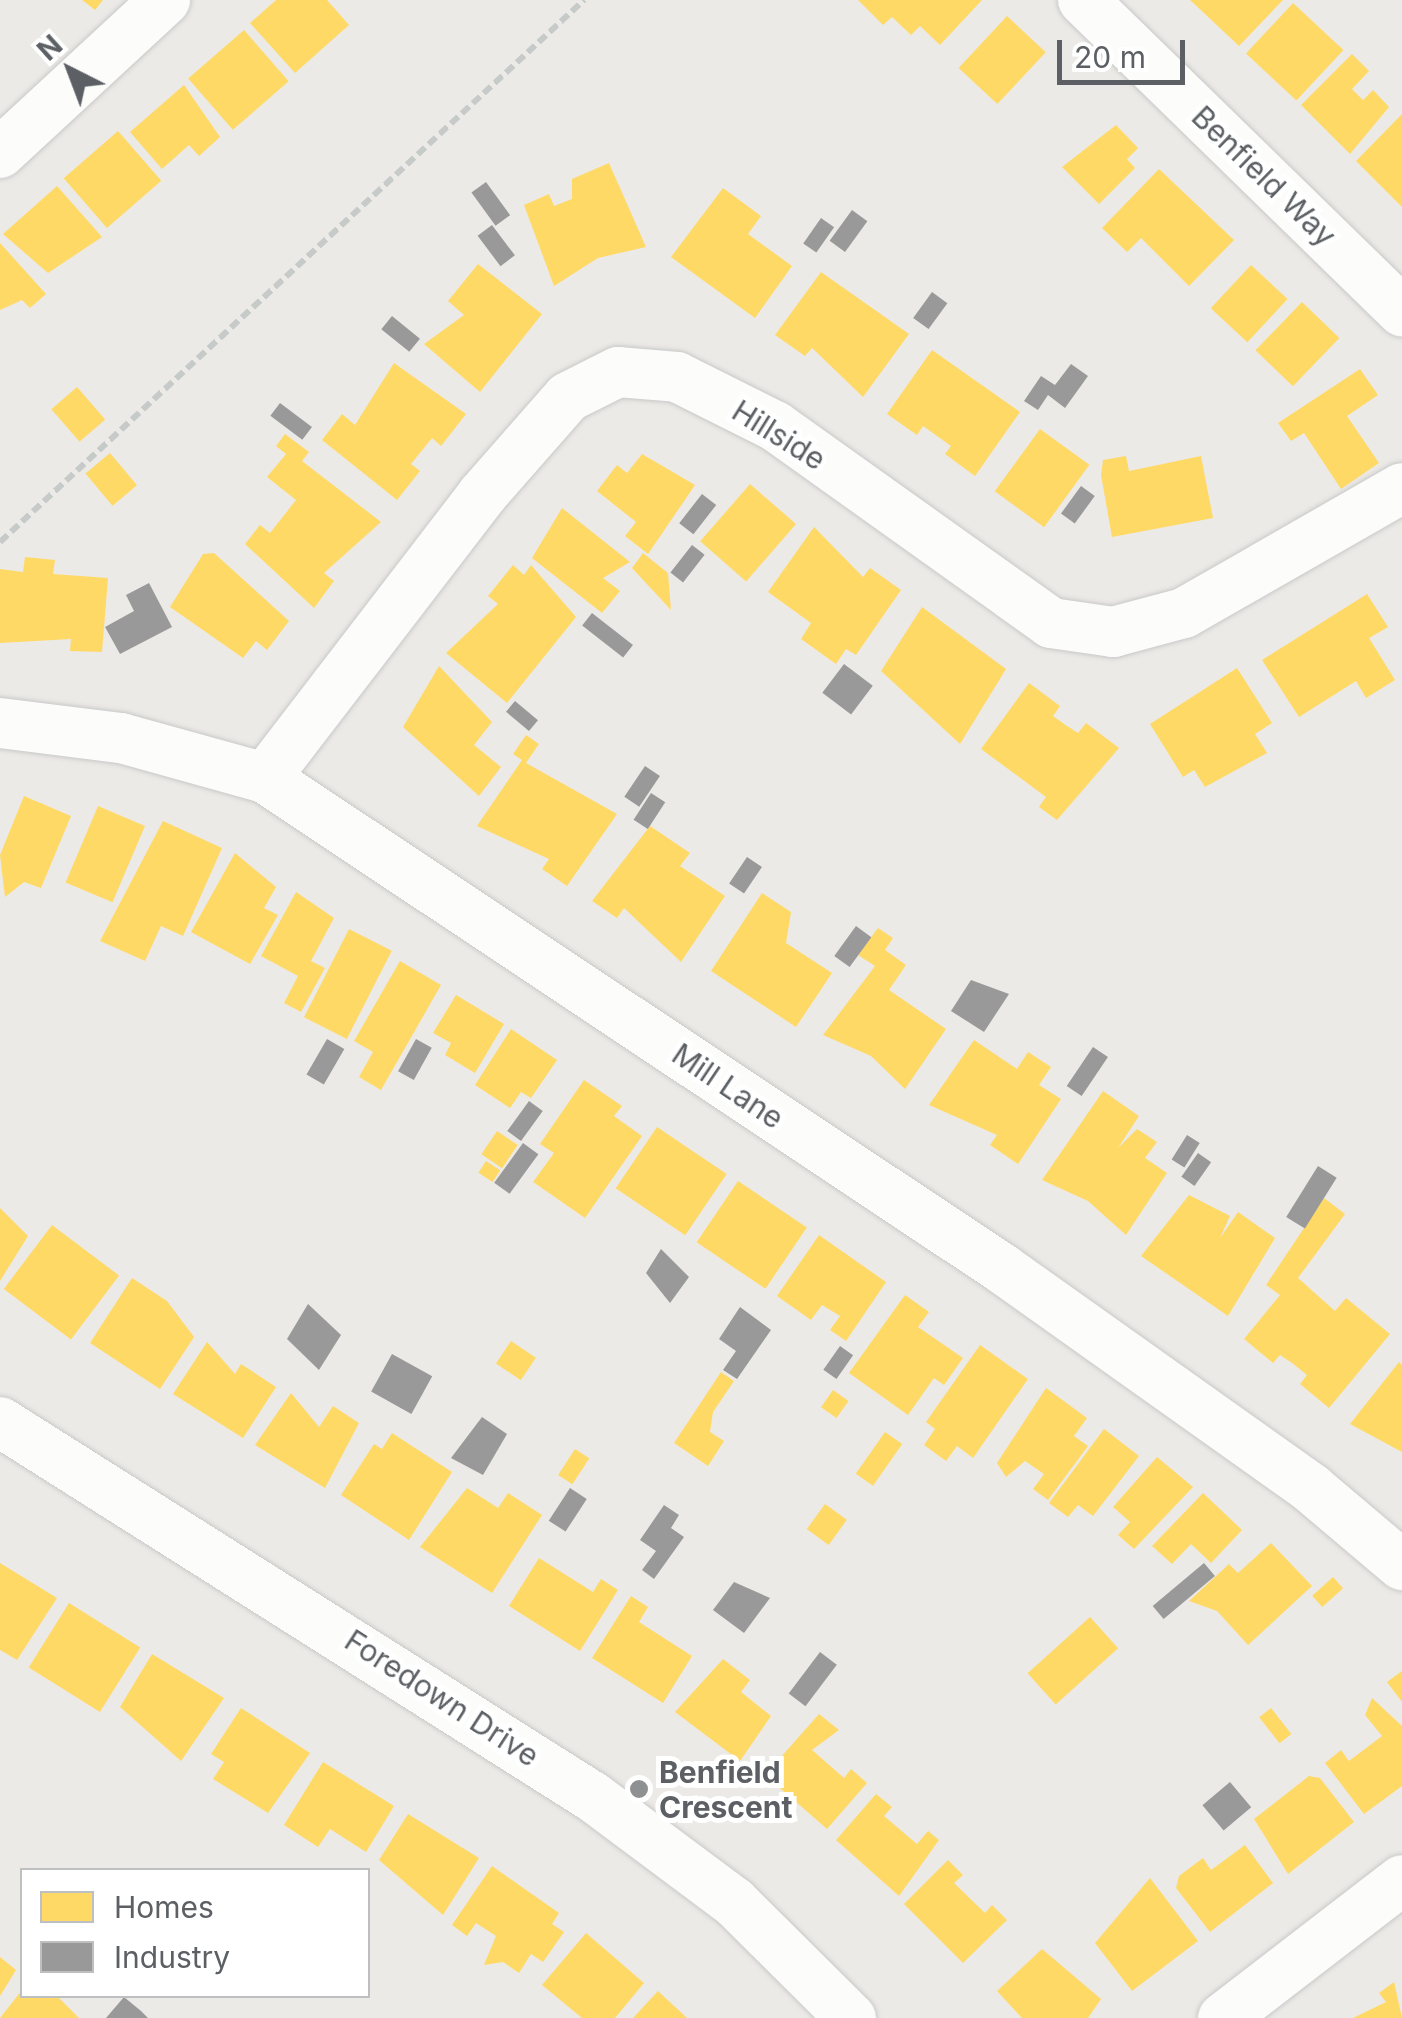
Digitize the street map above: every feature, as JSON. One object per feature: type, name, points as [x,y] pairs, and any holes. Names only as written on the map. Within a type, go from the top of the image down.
[{"type":"street","points":[[0,153],[165,0]]},
{"type":"street","name":"Benfield Way","points":[[1083,0],[1402,311]]},
{"type":"street","name":"Hillside","points":[[265,778],[518,453],[568,397],[618,372],[677,378],[776,426],[1050,623],[1082,628],[1113,632],[1184,612],[1402,488]]},
{"type":"street","name":"Mill Lane","points":[[0,722],[122,738],[265,778],[1003,1268],[1402,1564]]},
{"type":"street","name":"Foredown Drive","points":[[0,1422],[593,1797],[734,1902],[851,2018]]},
{"type":"street","points":[[1222,2018],[1402,1880]]},
{"type":"path","points":[[0,542],[584,0]]},
{"type":"building: Homes","points":[[82,0],[103,0],[95,10]]},
{"type":"building: Homes","points":[[276,0],[327,0],[349,25],[295,73],[250,23]]},
{"type":"building: Homes","points":[[858,0],[982,0],[940,45],[920,26],[911,35],[892,17],[883,25]]},
{"type":"building: Homes","points":[[1190,0],[1283,0],[1239,46]]},
{"type":"building: Homes","points":[[1293,3],[1343,50],[1296,101],[1246,53]]},
{"type":"building: Homes","points":[[1007,16],[1046,52],[997,104],[959,68]]},
{"type":"building: Homes","points":[[244,30],[289,81],[233,130],[188,79]]},
{"type":"building: Homes","points":[[1352,54],[1369,71],[1352,89],[1363,100],[1373,90],[1389,107],[1350,154],[1301,105]]},
{"type":"building: Homes","points":[[184,85],[220,137],[199,156],[189,145],[162,169],[130,132]]},
{"type":"building: Homes","points":[[1402,114],[1402,207],[1356,161]]},
{"type":"building: Homes","points":[[1116,125],[1138,148],[1127,159],[1135,168],[1099,204],[1062,167]]},
{"type":"building: Homes","points":[[118,131],[161,181],[107,228],[64,178]]},
{"type":"building: Homes","points":[[609,163],[646,247],[598,258],[554,286],[524,205],[549,194],[554,206],[572,199],[572,179]]},
{"type":"building: Homes","points":[[1159,169],[1234,240],[1189,286],[1141,238],[1127,252],[1102,228]]},
{"type":"building: Homes","points":[[57,186],[102,237],[48,273],[3,234]]},
{"type":"building: Homes","points":[[723,188],[761,216],[748,234],[792,266],[755,318],[671,257]]},
{"type":"building: Homes","points":[[0,243],[46,294],[30,308],[22,300],[0,310]]},
{"type":"building: Homes","points":[[478,264],[542,314],[480,392],[424,344],[464,315],[448,301]]},
{"type":"building: Homes","points":[[1251,265],[1288,299],[1247,342],[1211,308]]},
{"type":"building: Homes","points":[[821,272],[909,334],[863,397],[812,348],[805,356],[775,335]]},
{"type":"building: Homes","points":[[1302,302],[1339,338],[1293,386],[1255,350]]},
{"type":"building: Homes","points":[[932,350],[1020,412],[975,476],[945,454],[951,446],[923,426],[917,435],[887,414]]},
{"type":"building: Homes","points":[[394,363],[466,414],[441,446],[432,438],[411,464],[420,471],[397,500],[322,440],[342,414],[355,425]]},
{"type":"building: Homes","points":[[1360,369],[1378,395],[1347,416],[1379,463],[1341,489],[1304,433],[1291,441],[1278,423]]},
{"type":"building: Homes","points":[[77,387],[105,419],[80,442],[51,409]]},
{"type":"building: Homes","points":[[1040,429],[1089,465],[1044,527],[995,491]]},
{"type":"building: Homes","points":[[285,434],[309,452],[302,461],[381,522],[324,573],[334,581],[314,608],[245,544],[260,525],[270,533],[296,500],[267,477],[286,454],[276,446]]},
{"type":"building: Homes","points":[[110,453],[137,485],[112,506],[85,474]]},
{"type":"building: Homes","points":[[642,454],[695,485],[648,554],[625,536],[636,522],[597,491],[617,465],[627,473]]},
{"type":"building: Homes","points":[[1126,456],[1129,471],[1201,456],[1213,518],[1112,537],[1101,475],[1103,460]]},
{"type":"building: Homes","points":[[750,484],[796,524],[746,581],[700,541]]},
{"type":"building: Homes","points":[[562,508],[630,562],[603,578],[620,591],[602,613],[532,558]]},
{"type":"building: Homes","points":[[814,527],[863,577],[870,568],[901,590],[856,655],[846,649],[836,664],[801,639],[811,623],[768,592]]},
{"type":"building: Homes","points":[[214,553],[289,621],[267,650],[256,641],[243,658],[170,607],[203,554]]},
{"type":"building: Homes","points":[[643,553],[668,573],[671,610],[632,568]]},
{"type":"building: Homes","points":[[25,557],[55,560],[53,574],[108,578],[102,652],[70,651],[71,639],[0,643],[0,569],[23,572]]},
{"type":"building: Homes","points":[[513,565],[524,575],[531,565],[576,617],[507,703],[446,653],[498,604],[488,596]]},
{"type":"building: Homes","points":[[1367,594],[1388,627],[1369,638],[1395,680],[1366,698],[1356,681],[1299,717],[1262,660]]},
{"type":"building: Homes","points":[[922,607],[1006,669],[960,744],[881,671]]},
{"type":"building: Homes","points":[[439,666],[492,722],[474,745],[501,767],[479,796],[403,727]]},
{"type":"building: Homes","points":[[1237,668],[1272,723],[1255,734],[1267,753],[1205,787],[1194,770],[1183,777],[1150,724]]},
{"type":"building: Homes","points":[[1029,683],[1060,706],[1053,716],[1064,724],[1078,733],[1086,723],[1119,748],[1057,820],[1039,807],[1046,797],[981,749]]},
{"type":"building: Homes","points":[[526,735],[539,744],[526,763],[617,814],[567,886],[542,869],[549,859],[477,826],[522,760],[513,754]]},
{"type":"building: Homes","points":[[24,796],[71,816],[41,888],[24,882],[5,897],[0,855]]},
{"type":"building: Homes","points":[[98,806],[145,826],[113,902],[66,882]]},
{"type":"building: Homes","points":[[163,821],[222,848],[183,936],[161,926],[145,961],[100,941]]},
{"type":"building: Homes","points":[[650,826],[690,853],[680,866],[725,896],[681,962],[624,908],[617,918],[592,901]]},
{"type":"building: Homes","points":[[235,853],[276,887],[264,908],[278,915],[250,964],[191,932]]},
{"type":"building: Homes","points":[[296,892],[334,918],[311,961],[325,968],[301,1012],[284,1003],[298,976],[261,956]]},
{"type":"building: Homes","points":[[762,893],[791,912],[786,943],[832,973],[796,1027],[711,971]]},
{"type":"building: Homes","points":[[878,928],[893,938],[885,950],[906,965],[889,990],[946,1029],[905,1089],[871,1056],[823,1035],[875,966],[858,955]]},
{"type":"building: Homes","points":[[349,929],[392,951],[347,1039],[304,1017]]},
{"type":"building: Homes","points":[[400,961],[441,985],[381,1090],[359,1077],[373,1052],[354,1041]]},
{"type":"building: Homes","points":[[456,995],[504,1024],[475,1073],[445,1055],[451,1043],[433,1033]]},
{"type":"building: Homes","points":[[511,1029],[557,1060],[531,1098],[521,1092],[510,1108],[475,1085]]},
{"type":"building: Homes","points":[[974,1040],[1017,1069],[1028,1052],[1051,1067],[1039,1085],[1061,1099],[1018,1164],[990,1145],[997,1135],[929,1105]]},
{"type":"building: Homes","points":[[584,1080],[622,1106],[614,1116],[642,1136],[585,1218],[533,1182],[554,1153],[540,1144]]},
{"type":"building: Homes","points":[[1103,1091],[1139,1116],[1118,1148],[1137,1129],[1157,1142],[1145,1158],[1167,1173],[1126,1235],[1088,1201],[1042,1180]]},
{"type":"building: Homes","points":[[657,1127],[727,1174],[685,1235],[616,1188]]},
{"type":"building: Homes","points":[[497,1131],[518,1145],[502,1168],[481,1154]]},
{"type":"building: Homes","points":[[486,1161],[500,1170],[493,1182],[478,1173]]},
{"type":"building: Homes","points":[[738,1181],[807,1227],[765,1289],[697,1242]]},
{"type":"building: Homes","points":[[1189,1195],[1230,1216],[1220,1238],[1238,1212],[1275,1238],[1228,1316],[1141,1256]]},
{"type":"building: Homes","points":[[1324,1198],[1345,1214],[1298,1278],[1335,1311],[1346,1298],[1390,1334],[1329,1408],[1300,1384],[1307,1375],[1280,1355],[1273,1363],[1244,1339],[1280,1295],[1266,1285]]},
{"type":"building: Homes","points":[[0,1208],[28,1236],[0,1281]]},
{"type":"building: Homes","points":[[52,1225],[119,1276],[71,1339],[4,1289]]},
{"type":"building: Homes","points":[[819,1235],[886,1282],[846,1341],[830,1330],[840,1316],[822,1305],[811,1320],[777,1296]]},
{"type":"building: Homes","points":[[132,1278],[167,1301],[194,1337],[160,1389],[90,1343]]},
{"type":"building: Homes","points":[[905,1295],[929,1312],[918,1327],[963,1358],[944,1385],[934,1378],[908,1415],[849,1373]]},
{"type":"building: Homes","points":[[511,1341],[536,1358],[521,1380],[496,1363]]},
{"type":"building: Homes","points":[[207,1342],[235,1374],[241,1364],[276,1387],[243,1438],[173,1394]]},
{"type":"building: Homes","points":[[980,1345],[1028,1379],[973,1458],[957,1446],[946,1461],[924,1445],[935,1429],[926,1422]]},
{"type":"building: Homes","points":[[1399,1362],[1402,1365],[1402,1452],[1350,1424]]},
{"type":"building: Homes","points":[[721,1372],[734,1381],[713,1412],[710,1432],[724,1441],[708,1466],[674,1443]]},
{"type":"building: Homes","points":[[1046,1388],[1087,1418],[1074,1436],[1088,1446],[1048,1500],[1033,1489],[1044,1474],[1025,1461],[1006,1477],[997,1463]]},
{"type":"building: Homes","points":[[833,1390],[849,1401],[837,1418],[821,1407]]},
{"type":"building: Homes","points":[[291,1393],[319,1427],[333,1406],[359,1423],[325,1488],[255,1445]]},
{"type":"building: Homes","points":[[1104,1429],[1139,1456],[1093,1516],[1078,1505],[1068,1517],[1049,1503]]},
{"type":"building: Homes","points":[[885,1432],[902,1444],[873,1486],[856,1474]]},
{"type":"building: Homes","points":[[392,1433],[452,1472],[409,1540],[341,1495],[374,1444],[382,1449]]},
{"type":"building: Homes","points":[[575,1449],[589,1458],[572,1484],[558,1475]]},
{"type":"building: Homes","points":[[1157,1457],[1193,1487],[1134,1549],[1118,1535],[1130,1522],[1113,1507]]},
{"type":"building: Homes","points":[[467,1488],[498,1508],[508,1493],[542,1515],[492,1593],[420,1547]]},
{"type":"building: Homes","points":[[1203,1493],[1242,1530],[1211,1563],[1191,1544],[1172,1564],[1152,1546]]},
{"type":"building: Homes","points":[[825,1504],[847,1520],[829,1545],[807,1529]]},
{"type":"building: Homes","points":[[1271,1543],[1312,1586],[1248,1645],[1217,1611],[1189,1601],[1229,1564],[1238,1573]]},
{"type":"building: Homes","points":[[539,1558],[593,1592],[601,1579],[618,1590],[580,1651],[509,1606]]},
{"type":"building: Homes","points":[[0,1563],[57,1598],[17,1660],[0,1650]]},
{"type":"building: Homes","points":[[1333,1577],[1343,1588],[1322,1607],[1312,1596]]},
{"type":"building: Homes","points":[[631,1596],[648,1607],[639,1622],[692,1656],[663,1703],[592,1658]]},
{"type":"building: Homes","points":[[69,1603],[140,1648],[100,1712],[29,1667]]},
{"type":"building: Homes","points":[[1090,1617],[1118,1648],[1056,1704],[1028,1673]]},
{"type":"building: Homes","points":[[152,1654],[224,1698],[181,1761],[120,1707]]},
{"type":"building: Homes","points":[[723,1659],[750,1680],[741,1692],[771,1716],[740,1761],[675,1712]]},
{"type":"building: Homes","points":[[1402,1671],[1402,1702],[1387,1682]]},
{"type":"building: Homes","points":[[1372,1698],[1402,1726],[1402,1786],[1364,1814],[1325,1763],[1341,1750],[1349,1761],[1382,1736],[1365,1715]]},
{"type":"building: Homes","points":[[241,1708],[310,1753],[268,1813],[213,1779],[224,1762],[211,1754]]},
{"type":"building: Homes","points":[[1271,1708],[1291,1734],[1279,1743],[1259,1717]]},
{"type":"building: Homes","points":[[819,1714],[839,1730],[812,1750],[844,1778],[851,1769],[867,1783],[827,1829],[765,1775]]},
{"type":"building: Homes","points":[[323,1762],[394,1806],[366,1852],[330,1829],[318,1847],[284,1825]]},
{"type":"building: Homes","points":[[1309,1776],[1320,1778],[1354,1822],[1288,1874],[1254,1819]]},
{"type":"building: Homes","points":[[876,1794],[892,1807],[884,1816],[917,1844],[928,1831],[939,1840],[899,1896],[836,1840]]},
{"type":"building: Homes","points":[[408,1814],[479,1858],[443,1915],[379,1860]]},
{"type":"building: Homes","points":[[1245,1845],[1273,1883],[1210,1932],[1176,1888],[1179,1876],[1203,1858],[1211,1870]]},
{"type":"building: Homes","points":[[948,1860],[963,1875],[954,1883],[985,1913],[992,1905],[1007,1920],[963,1963],[904,1904]]},
{"type":"building: Homes","points":[[492,1866],[559,1913],[552,1924],[564,1932],[543,1962],[531,1954],[519,1973],[503,1962],[484,1965],[496,1936],[476,1923],[467,1936],[452,1925]]},
{"type":"building: Homes","points":[[1150,1878],[1198,1941],[1132,1991],[1095,1943]]},
{"type":"building: Homes","points":[[586,1933],[644,1983],[615,2018],[582,2018],[542,1985]]},
{"type":"building: Homes","points":[[1042,1949],[1101,1999],[1088,2018],[1022,2018],[997,1991]]},
{"type":"building: Homes","points":[[0,1957],[16,1970],[0,1996]]},
{"type":"building: Homes","points":[[1394,1982],[1402,2018],[1353,2018],[1386,2002],[1379,1993]]},
{"type":"building: Homes","points":[[658,1991],[687,2018],[633,2018]]},
{"type":"building: Homes","points":[[20,1993],[20,1998],[59,1998],[79,2018],[0,2018]]},
{"type":"building: Industry","points":[[486,182],[510,215],[496,226],[471,193]]},
{"type":"building: Industry","points":[[852,210],[867,221],[845,252],[830,241]]},
{"type":"building: Industry","points":[[821,218],[834,227],[816,253],[803,243]]},
{"type":"building: Industry","points":[[492,225],[515,255],[500,266],[478,236]]},
{"type":"building: Industry","points":[[932,292],[947,303],[929,329],[913,318]]},
{"type":"building: Industry","points":[[392,316],[420,339],[409,352],[381,329]]},
{"type":"building: Industry","points":[[1071,364],[1088,376],[1065,408],[1048,395],[1038,410],[1024,401],[1041,376],[1055,385]]},
{"type":"building: Industry","points":[[280,403],[312,427],[302,440],[270,416]]},
{"type":"building: Industry","points":[[1081,486],[1095,496],[1075,523],[1061,514]]},
{"type":"building: Industry","points":[[702,494],[716,505],[693,534],[679,523]]},
{"type":"building: Industry","points":[[692,545],[705,555],[683,582],[670,573]]},
{"type":"building: Industry","points":[[149,583],[172,627],[120,654],[105,627],[134,611],[126,595]]},
{"type":"building: Industry","points":[[592,613],[633,645],[623,658],[582,626]]},
{"type":"building: Industry","points":[[844,664],[873,686],[851,714],[822,693]]},
{"type":"building: Industry","points":[[515,701],[538,720],[529,731],[506,712]]},
{"type":"building: Industry","points":[[645,766],[660,776],[639,807],[624,797]]},
{"type":"building: Industry","points":[[651,793],[665,802],[648,829],[634,820]]},
{"type":"building: Industry","points":[[747,857],[762,867],[744,894],[729,884]]},
{"type":"building: Industry","points":[[856,926],[871,937],[850,967],[834,956]]},
{"type":"building: Industry","points":[[971,980],[1009,994],[984,1032],[951,1011]]},
{"type":"building: Industry","points":[[327,1039],[344,1049],[324,1085],[307,1075]]},
{"type":"building: Industry","points":[[416,1039],[432,1048],[414,1080],[398,1071]]},
{"type":"building: Industry","points":[[1093,1047],[1108,1057],[1082,1096],[1067,1086]]},
{"type":"building: Industry","points":[[529,1101],[543,1111],[521,1141],[507,1131]]},
{"type":"building: Industry","points":[[1187,1135],[1200,1143],[1184,1168],[1172,1160]]},
{"type":"building: Industry","points":[[523,1143],[538,1154],[510,1194],[494,1183]]},
{"type":"building: Industry","points":[[1198,1153],[1211,1162],[1194,1186],[1181,1177]]},
{"type":"building: Industry","points":[[1318,1166],[1337,1178],[1305,1229],[1286,1217]]},
{"type":"building: Industry","points":[[661,1249],[689,1277],[670,1303],[646,1273]]},
{"type":"building: Industry","points":[[308,1304],[341,1335],[319,1370],[287,1339]]},
{"type":"building: Industry","points":[[740,1307],[771,1330],[737,1379],[723,1370],[736,1351],[719,1339]]},
{"type":"building: Industry","points":[[840,1346],[853,1355],[836,1379],[823,1370]]},
{"type":"building: Industry","points":[[392,1354],[432,1376],[411,1414],[371,1392]]},
{"type":"building: Industry","points":[[482,1417],[507,1434],[483,1475],[451,1458]]},
{"type":"building: Industry","points":[[570,1488],[587,1499],[566,1532],[549,1521]]},
{"type":"building: Industry","points":[[664,1505],[679,1515],[671,1528],[684,1537],[654,1579],[642,1570],[656,1551],[640,1540]]},
{"type":"building: Industry","points":[[1204,1563],[1215,1576],[1164,1619],[1153,1606]]},
{"type":"building: Industry","points":[[734,1582],[770,1598],[744,1633],[713,1610]]},
{"type":"building: Industry","points":[[820,1652],[837,1665],[805,1706],[789,1694]]},
{"type":"building: Industry","points":[[1230,1782],[1251,1807],[1224,1830],[1202,1805]]},
{"type":"building: Industry","points":[[125,1998],[148,2018],[106,2018]]},
{"type":"place","name":"Benfield Crescent","points":[[639,1789]]}]
